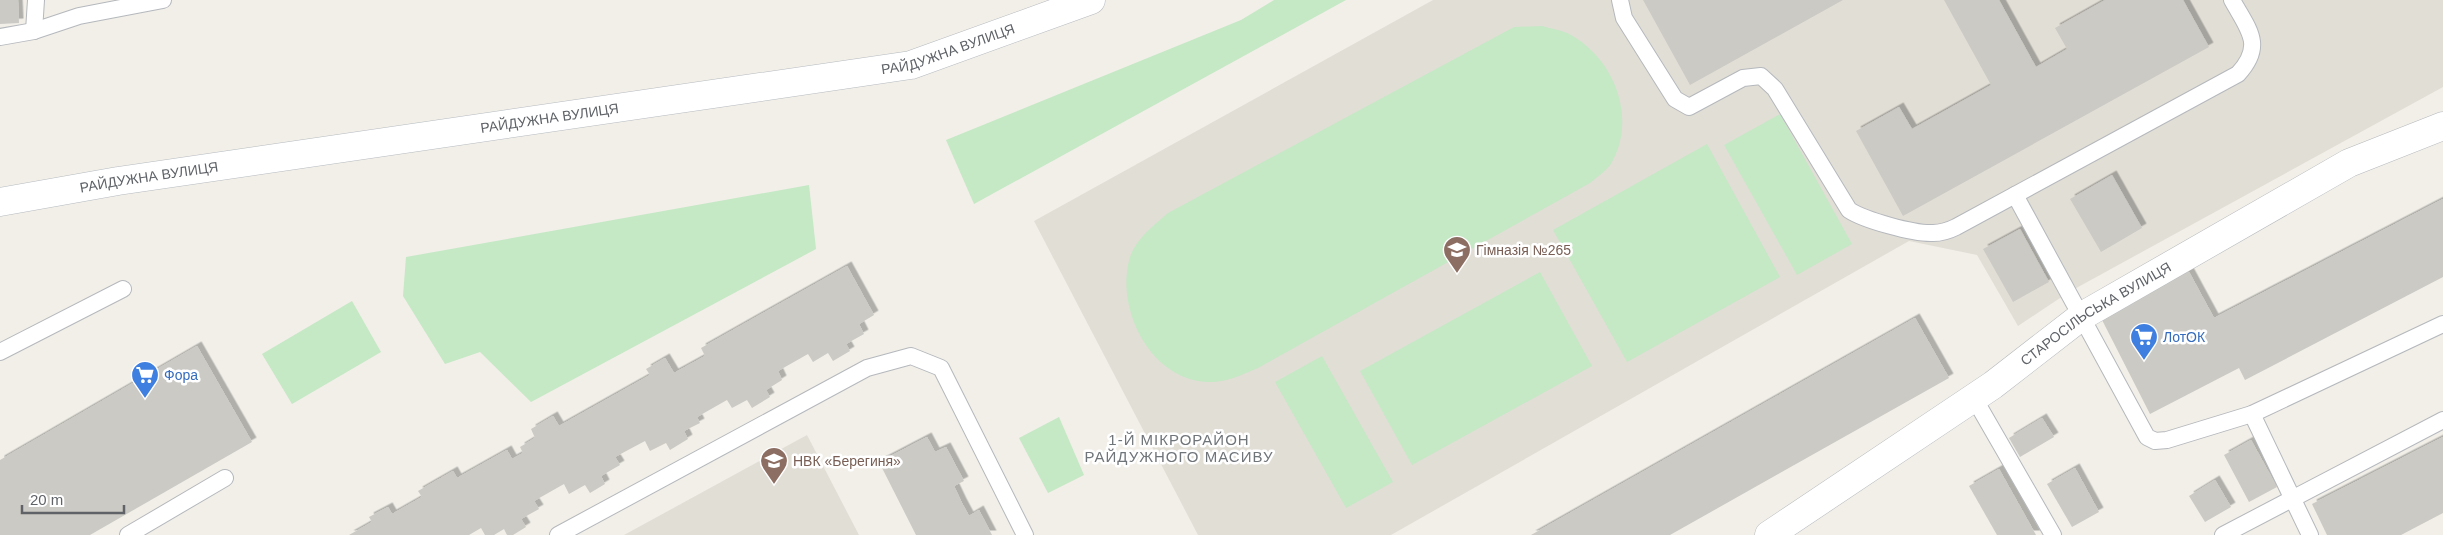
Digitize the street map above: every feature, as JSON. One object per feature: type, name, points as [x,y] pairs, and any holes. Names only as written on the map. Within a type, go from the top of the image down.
[{"type":"street","name":"РАЙДУЖНА ВУЛИЦЯ","points":[[0,202],[118,181],[910,65],[1092,0]]},
{"type":"street","name":"СТАРОСІЛЬСЬКА ВУЛИЦЯ","points":[[1769,535],[1974,398],[2082,316],[2349,163],[2443,126]]},
{"type":"lane","points":[[34,30],[36,0]]},
{"type":"lane","points":[[0,37],[34,30],[79,16],[163,0]]},
{"type":"lane","points":[[1620,0],[1624,18],[1675,99],[1684,106],[1697,104],[1743,78],[1761,76],[1769,81],[1849,210],[1857,215],[1921,233],[1944,233],[2238,74],[2250,61],[2254,46],[2249,32],[2232,0]]},
{"type":"lane","points":[[2015,195],[2147,437],[2155,441],[2167,440],[2252,414],[2443,324]]},
{"type":"lane","points":[[0,352],[123,289]]},
{"type":"lane","points":[[558,535],[867,368],[911,356],[940,368],[1025,535]]},
{"type":"lane","points":[[1974,398],[2053,535]]},
{"type":"lane","points":[[2252,414],[2310,535]]},
{"type":"lane","points":[[2223,535],[2443,420]]},
{"type":"lane","points":[[128,535],[226,478]]},
{"type":"shaded area","name":"Гімназія №265","points":[[1433,0],[2443,0],[2443,87],[2069,292],[2018,326],[1977,255],[1909,241],[1391,535],[1198,535],[1034,221]]},
{"type":"shaded area","name":"НВК «Берегиня»","points":[[807,435],[859,535],[624,535]]},
{"type":"green space","points":[[1274,0],[1346,0],[974,204],[946,140],[1241,20]]},
{"type":"green space","points":[[1542,26],[1568,33],[1586,46],[1599,59],[1617,91],[1621,108],[1622,127],[1619,145],[1608,168],[1590,183],[1247,373],[1231,379],[1214,382],[1192,380],[1173,371],[1156,358],[1143,340],[1133,321],[1128,299],[1127,278],[1130,257],[1136,244],[1157,222],[1168,213],[1514,27]]},
{"type":"green space","points":[[1780,114],[1852,244],[1797,275],[1724,145]]},
{"type":"green space","points":[[1707,144],[1780,277],[1627,362],[1553,230]]},
{"type":"green space","points":[[809,185],[816,249],[531,402],[480,352],[445,364],[403,296],[406,257]]},
{"type":"green space","points":[[1540,272],[1592,366],[1412,465],[1360,371]]},
{"type":"green space","points":[[352,301],[381,352],[292,404],[262,354]]},
{"type":"green space","points":[[1322,356],[1393,482],[1346,508],[1275,382]]},
{"type":"green space","points":[[1059,417],[1084,475],[1048,493],[1019,438]]},
{"type":"building","points":[[0,0],[18,0],[19,23],[0,24]]},
{"type":"building","points":[[1643,0],[1843,0],[1690,85]]},
{"type":"building","points":[[1944,0],[1999,0],[2036,67],[2067,49],[2055,28],[2105,0],[2183,0],[2209,47],[1903,216],[1856,131],[1899,107],[1912,129],[1991,85]]},
{"type":"building","points":[[2112,175],[2142,228],[2101,252],[2070,199]]},
{"type":"building","points":[[2443,199],[2443,277],[2245,380],[2239,368],[2150,414],[2100,316],[2188,270],[2214,318]]},
{"type":"building","points":[[2020,229],[2049,282],[2013,302],[1983,249]]},
{"type":"building","points":[[847,266],[874,315],[859,324],[864,334],[846,344],[850,351],[833,361],[828,353],[813,362],[808,354],[778,371],[782,380],[766,390],[770,397],[752,408],[747,400],[732,408],[727,400],[697,417],[700,423],[684,431],[688,439],[670,450],[666,443],[650,451],[645,441],[615,457],[620,465],[601,476],[605,484],[590,493],[585,485],[569,494],[564,484],[534,501],[539,509],[521,519],[526,527],[513,535],[507,535],[504,529],[494,535],[485,535],[481,528],[469,535],[349,535],[372,522],[369,517],[388,507],[392,514],[422,497],[418,491],[453,471],[457,478],[507,450],[512,459],[523,453],[520,447],[535,438],[531,429],[553,416],[559,426],[650,375],[646,369],[665,358],[674,373],[705,356],[701,348]]},
{"type":"building","points":[[1915,318],[1949,378],[1670,535],[1531,535]]},
{"type":"building","points":[[197,346],[252,442],[90,535],[0,535],[0,460]]},
{"type":"building","points":[[2042,418],[2054,437],[2020,457],[2009,438]]},
{"type":"building","points":[[927,437],[935,452],[946,447],[964,481],[954,486],[962,503],[969,516],[979,510],[992,535],[916,535],[879,462]]},
{"type":"building","points":[[2443,437],[2443,513],[2401,535],[2327,535],[2312,504]]},
{"type":"building","points":[[2251,440],[2277,487],[2249,502],[2224,455]]},
{"type":"building","points":[[2075,468],[2099,512],[2072,527],[2047,484]]},
{"type":"building","points":[[1999,469],[2036,535],[1997,535],[1969,486]]},
{"type":"building","points":[[2215,480],[2231,507],[2205,522],[2189,496]]},
{"type":"place","name":"Гімназія №265","points":[[1457,274]]},
{"type":"place","name":"ЛотОК","points":[[2144,361]]},
{"type":"place","name":"Фора","points":[[145,399]]},
{"type":"place","name":"НВК «Берегиня»","points":[[774,485]]},
{"type":"district","name":"1-Й МІКРОРАЙОН РАЙДУЖНОГО МАСИВУ","points":[[1179,448]]}]
